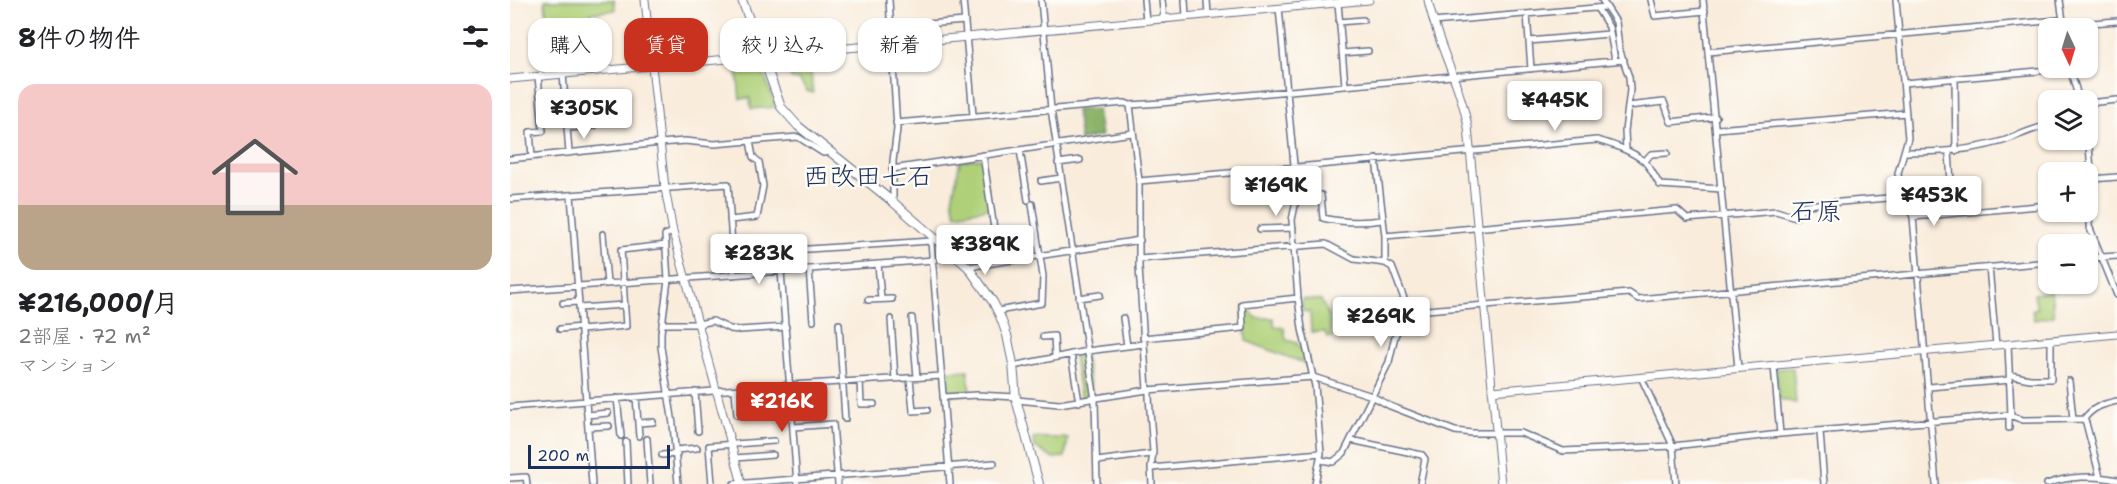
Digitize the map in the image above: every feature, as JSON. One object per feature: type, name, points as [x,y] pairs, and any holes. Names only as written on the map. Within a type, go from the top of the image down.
[{"type":"main road","points":[[742,0],[749,18]]},
{"type":"main road","points":[[768,72],[781,107],[798,126],[893,202],[977,277],[998,311],[1007,335],[1016,399],[1039,484]]},
{"type":"street","points":[[645,0],[647,18]]},
{"type":"street","points":[[889,0],[890,18]]},
{"type":"street","points":[[963,0],[973,115]]},
{"type":"street","points":[[1041,0],[1055,145],[1095,400],[1098,484]]},
{"type":"street","points":[[1144,0],[1146,21]]},
{"type":"street","points":[[1162,0],[1164,20]]},
{"type":"street","points":[[1185,0],[1186,16]]},
{"type":"street","points":[[1207,0],[1208,15]]},
{"type":"street","points":[[1278,0],[1297,195],[1293,228],[1298,298],[1302,329],[1313,377],[1322,453],[1315,484]]},
{"type":"street","points":[[942,38],[1370,0]]},
{"type":"street","points":[[1428,0],[1433,22],[1466,114],[1501,484]]},
{"type":"street","points":[[1602,0],[1616,22],[1619,48],[1630,90],[1625,131],[1626,150]]},
{"type":"street","points":[[1651,0],[1655,16],[1705,11]]},
{"type":"street","points":[[1703,0],[1716,117],[1738,368]]},
{"type":"street","points":[[1896,0],[1908,138],[1898,173],[1900,197],[1908,205],[1913,217],[1936,484]]},
{"type":"street","points":[[2060,0],[2063,18]]},
{"type":"street","points":[[1338,3],[1345,85]]},
{"type":"street","points":[[1433,22],[1606,7]]},
{"type":"street","points":[[1598,8],[1607,22],[1615,60]]},
{"type":"street","points":[[1527,14],[1532,69]]},
{"type":"street","points":[[1339,22],[1363,20]]},
{"type":"street","points":[[942,23],[965,21]]},
{"type":"street","points":[[2098,23],[2117,21]]},
{"type":"street","points":[[1708,52],[2038,22]]},
{"type":"street","points":[[1529,41],[1610,34]]},
{"type":"street","points":[[1342,53],[1368,51]]},
{"type":"street","points":[[896,123],[1125,103],[1130,105],[1624,60]]},
{"type":"street","points":[[510,79],[624,69]]},
{"type":"street","points":[[1904,83],[2038,71]]},
{"type":"street","points":[[653,72],[665,188],[673,232],[742,484]]},
{"type":"street","points":[[893,72],[896,123],[892,169],[893,202]]},
{"type":"street","points":[[563,74],[569,153]]},
{"type":"street","points":[[532,157],[530,132],[543,131],[538,76]]},
{"type":"street","points":[[1953,213],[1955,79]]},
{"type":"street","points":[[2098,102],[2117,100]]},
{"type":"street","points":[[1628,106],[1664,102],[1671,122],[1716,117]]},
{"type":"street","points":[[1130,105],[1139,181],[1139,259],[1143,341],[1153,452],[1150,468],[1152,484]]},
{"type":"street","points":[[1717,129],[1906,113]]},
{"type":"street","points":[[567,128],[594,126]]},
{"type":"street","points":[[1905,152],[1953,151],[1999,142],[2038,130]]},
{"type":"street","points":[[892,169],[1132,133]]},
{"type":"street","points":[[510,159],[685,141],[714,144],[798,137],[823,153],[831,152]]},
{"type":"street","points":[[1139,181],[1597,140],[1624,148],[1645,161],[1660,185],[1722,189]]},
{"type":"street","points":[[730,220],[757,217],[763,186],[759,162],[753,157],[750,141]]},
{"type":"street","points":[[998,311],[1042,303],[1043,276],[1040,255],[1020,150]]},
{"type":"street","points":[[1645,161],[1651,154],[1667,153]]},
{"type":"street","points":[[983,155],[999,262]]},
{"type":"street","points":[[1376,159],[1385,263]]},
{"type":"street","points":[[1059,163],[1080,160]]},
{"type":"street","points":[[2098,178],[2117,177]]},
{"type":"street","points":[[1041,181],[1061,178]]},
{"type":"street","points":[[510,199],[728,184],[734,275]]},
{"type":"street","points":[[571,195],[592,484]]},
{"type":"street","points":[[1297,195],[1321,195],[1323,218],[1341,223],[1358,224],[1382,220]]},
{"type":"street","points":[[1384,236],[1677,210],[1687,219],[1776,211],[1796,216],[1805,205],[1900,197]]},
{"type":"street","points":[[1913,217],[2038,205]]},
{"type":"street","points":[[2089,222],[2117,296]]},
{"type":"street","points":[[1260,229],[1293,228]]},
{"type":"street","points":[[673,232],[665,235],[668,280],[661,347],[669,395],[678,484]]},
{"type":"street","points":[[603,234],[607,284]]},
{"type":"street","points":[[733,254],[933,240],[950,484]]},
{"type":"street","points":[[968,267],[1140,240]]},
{"type":"street","points":[[1139,259],[1326,244],[1340,249],[1354,259],[1385,263],[1395,272],[1408,309],[1415,311],[1629,294],[1638,299],[2038,263]]},
{"type":"street","points":[[560,329],[626,326],[623,249],[666,245]]},
{"type":"street","points":[[2098,257],[2117,256]]},
{"type":"street","points":[[510,291],[934,260]]},
{"type":"street","points":[[878,264],[881,299]]},
{"type":"street","points":[[1989,267],[1996,345]]},
{"type":"street","points":[[809,269],[813,321]]},
{"type":"street","points":[[781,271],[797,482]]},
{"type":"street","points":[[1079,298],[1100,295]]},
{"type":"street","points":[[1013,366],[1087,351],[1127,346],[1143,341],[1243,328],[1242,304],[1298,298]]},
{"type":"street","points":[[868,300],[892,299]]},
{"type":"street","points":[[564,303],[624,305]]},
{"type":"street","points":[[1321,460],[1329,462],[1344,453],[1389,362],[1395,336],[1408,309]]},
{"type":"street","points":[[912,318],[913,411],[927,410]]},
{"type":"street","points":[[1123,318],[1127,346]]},
{"type":"street","points":[[891,319],[895,379]]},
{"type":"street","points":[[662,324],[698,324],[713,321],[739,330],[786,327]]},
{"type":"street","points":[[839,324],[845,419]]},
{"type":"street","points":[[1492,391],[2117,334]]},
{"type":"street","points":[[1043,337],[1054,336],[1055,357]]},
{"type":"street","points":[[1929,387],[2010,378],[2051,378],[2051,341]]},
{"type":"street","points":[[2008,344],[2009,428]]},
{"type":"street","points":[[1071,354],[1079,402]]},
{"type":"street","points":[[1774,366],[1780,434]]},
{"type":"street","points":[[510,407],[790,385],[942,376]]},
{"type":"street","points":[[943,397],[977,395],[1059,404],[1147,390],[1313,377],[1372,396],[1390,406],[1455,431],[1472,434],[1521,433],[1563,451],[1673,446],[1780,434],[2010,415],[2023,420],[2084,419]]},
{"type":"street","points":[[1641,377],[1673,446],[1676,484]]},
{"type":"street","points":[[860,381],[861,404],[874,404]]},
{"type":"street","points":[[2070,381],[2073,419]]},
{"type":"street","points":[[735,390],[737,416],[772,413],[770,388]]},
{"type":"street","points":[[696,392],[698,431]]},
{"type":"street","points":[[636,397],[639,436]]},
{"type":"street","points":[[617,398],[628,484]]},
{"type":"street","points":[[2084,419],[2090,411],[2102,404],[2117,401]]},
{"type":"street","points":[[587,415],[608,413]]},
{"type":"street","points":[[2084,419],[2100,477]]},
{"type":"street","points":[[638,423],[653,422]]},
{"type":"street","points":[[793,427],[833,424],[838,484]]},
{"type":"street","points":[[588,427],[609,426]]},
{"type":"street","points":[[1820,432],[1824,484]]},
{"type":"street","points":[[647,439],[650,484]]},
{"type":"street","points":[[1351,440],[1422,455],[1425,459],[1420,484]]},
{"type":"street","points":[[712,484],[709,446],[774,441]]},
{"type":"street","points":[[662,455],[697,448]]},
{"type":"street","points":[[1150,468],[1322,453]]},
{"type":"street","points":[[1097,461],[1152,454]]},
{"type":"street","points":[[735,458],[773,455]]},
{"type":"street","points":[[734,484],[797,482],[837,476],[994,463]]},
{"type":"street","points":[[510,478],[526,477],[527,484]]},
{"type":"street","points":[[2047,484],[2100,477],[2117,480]]},
{"type":"green space","points":[[545,0],[614,0],[615,10],[591,13],[591,18],[546,18]]},
{"type":"green space","points":[[737,72],[763,72],[776,107],[751,109],[750,98],[740,99]]},
{"type":"green space","points":[[787,72],[811,72],[813,93],[807,91],[799,80],[792,79]]},
{"type":"green space","points":[[1097,109],[1101,136],[1080,140],[1076,110]]},
{"type":"green space","points":[[982,158],[990,208],[956,214],[952,200],[960,161]]},
{"type":"green space","points":[[2034,294],[2051,294],[2054,316],[2034,320],[2032,310],[2037,308]]},
{"type":"green space","points":[[1302,299],[1321,300],[1329,317],[1332,337],[1327,338],[1325,332],[1311,332],[1310,312],[1302,311]]},
{"type":"green space","points":[[1244,306],[1257,318],[1273,318],[1275,327],[1284,328],[1286,340],[1297,343],[1305,350],[1309,365],[1246,341]]},
{"type":"green space","points":[[1085,354],[1092,397],[1081,399],[1074,356]]},
{"type":"green space","points":[[1793,368],[1796,403],[1779,399],[1776,369]]},
{"type":"green space","points":[[968,370],[970,394],[945,396],[944,372]]},
{"type":"green space","points":[[1033,438],[1068,438],[1065,457],[1052,458],[1035,447]]},
{"type":"district","name":"西改田七石","points":[[868,176]]},
{"type":"district","name":"石原","points":[[1816,211]]}]
